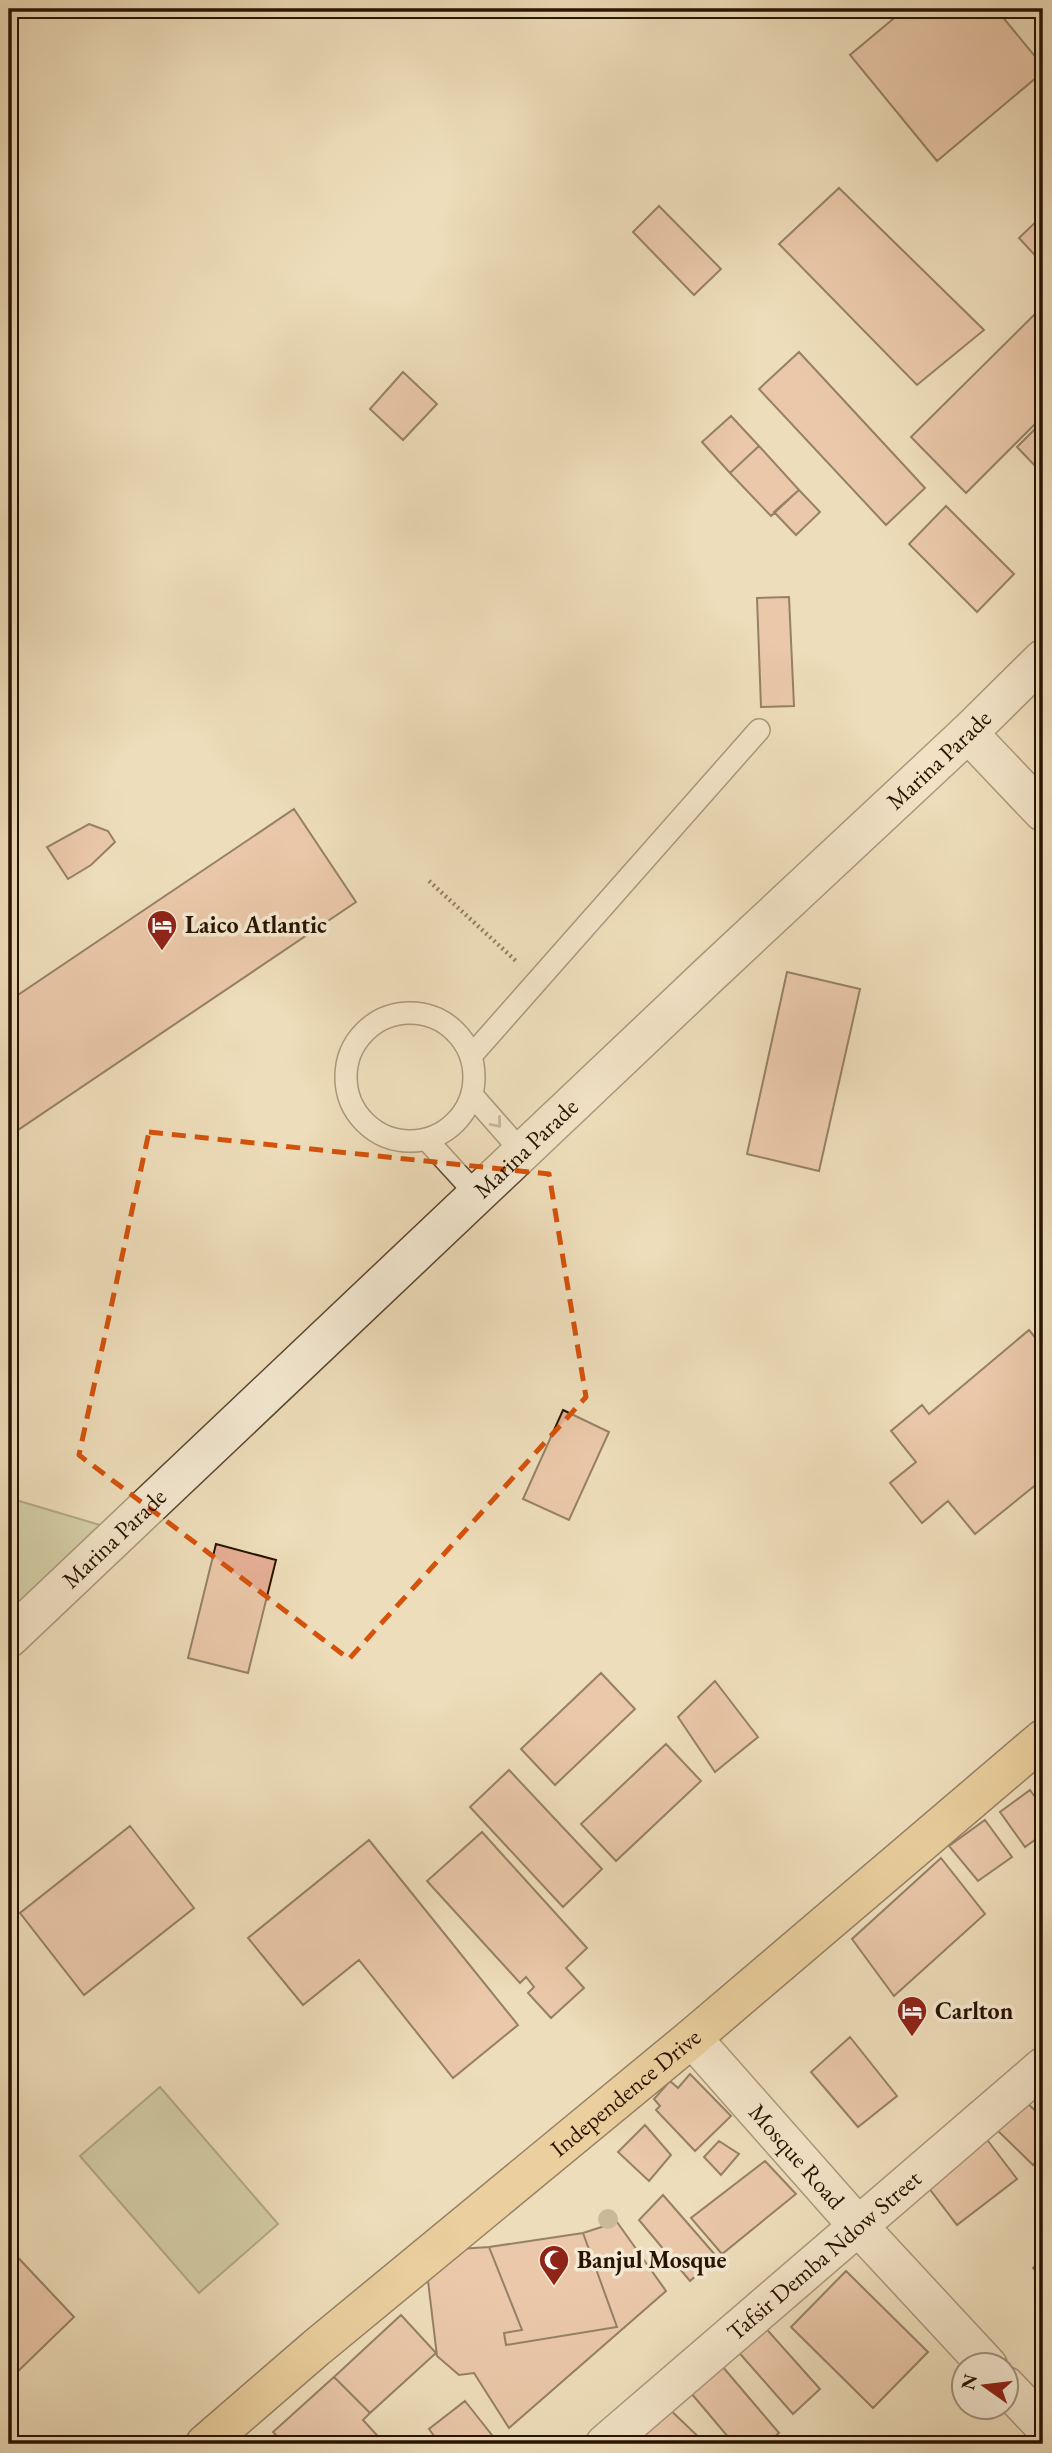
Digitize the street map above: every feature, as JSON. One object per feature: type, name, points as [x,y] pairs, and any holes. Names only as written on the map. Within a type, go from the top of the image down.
[{"type":"highway","name":"Independence Drive","points":[[205,2444],[316,2348],[692,2038],[1043,1739]]},
{"type":"street","name":"Marina Parade","points":[[9,1638],[968,733],[1043,659]]},
{"type":"street","points":[[968,733],[1043,812]]},
{"type":"street","name":"Mosque Road","points":[[692,2038],[859,2227],[976,2352]]},
{"type":"street","name":"Tafsir Demba Ndow Street","points":[[605,2444],[1043,2067]]},
{"type":"street","points":[[1020,2401],[1043,2425]]},
{"type":"lane","points":[[471,1056],[759,730]]},
{"type":"lane","points":[[405,1012],[426,1014],[446,1023],[461,1037],[471,1056],[474,1070],[472,1095],[460,1118],[445,1131],[426,1139],[406,1142],[385,1137],[368,1125],[354,1109],[347,1088],[346,1067],[354,1047],[366,1029],[384,1018],[405,1012]]},
{"type":"lane","points":[[472,1095],[522,1152]]},
{"type":"lane","points":[[426,1139],[477,1195]]},
{"type":"path","points":[[429,881],[536,981]]},
{"type":"highlighted area","points":[[149,1132],[549,1174],[586,1397],[349,1659],[79,1455]]},
{"type":"green space","points":[[9,1498],[100,1525],[9,1614]]},
{"type":"green space","points":[[160,2087],[278,2224],[199,2293],[80,2156]]},
{"type":"building","points":[[905,9],[996,9],[1043,66],[1043,72],[937,161],[850,55]]},
{"type":"building","points":[[839,188],[984,330],[917,385],[779,244]]},
{"type":"building","points":[[659,206],[721,269],[694,295],[633,232]]},
{"type":"building","points":[[1043,215],[1043,264],[1019,238]]},
{"type":"building","points":[[1043,306],[1043,416],[966,493],[911,437]]},
{"type":"building","points":[[799,352],[925,488],[886,525],[759,389]]},
{"type":"building","points":[[403,372],[437,404],[403,440],[370,409]]},
{"type":"building","points":[[731,416],[759,446],[730,473],[702,442]]},
{"type":"building","points":[[1043,421],[1043,474],[1017,447]]},
{"type":"building","points":[[759,446],[799,490],[771,516],[730,473]]},
{"type":"building","points":[[799,490],[820,512],[796,535],[774,512]]},
{"type":"building","points":[[946,506],[1014,574],[977,612],[909,544]]},
{"type":"building","points":[[789,597],[794,706],[761,707],[757,598]]},
{"type":"building","points":[[9,801],[16,809],[18,818],[9,847]]},
{"type":"building","points":[[294,809],[356,902],[9,1136],[9,1001]]},
{"type":"building","points":[[89,824],[108,831],[115,842],[91,865],[68,879],[47,847]]},
{"type":"building","points":[[787,972],[860,989],[819,1171],[747,1154]]},
{"type":"building","points":[[1029,1330],[1043,1347],[1043,1479],[975,1534],[948,1501],[922,1523],[890,1483],[916,1462],[891,1431],[922,1405],[929,1414]]},
{"type":"building","points":[[563,1410],[609,1432],[569,1520],[523,1499]]},
{"type":"building","points":[[216,1544],[276,1560],[248,1673],[188,1658]]},
{"type":"building","points":[[601,1673],[635,1709],[555,1785],[521,1749]]},
{"type":"building","points":[[715,1681],[758,1737],[715,1772],[678,1717]]},
{"type":"building","points":[[666,1744],[701,1781],[616,1861],[581,1824]]},
{"type":"building","points":[[509,1770],[602,1869],[563,1907],[470,1807]]},
{"type":"building","points":[[1030,1790],[1043,1808],[1043,1834],[1025,1847],[1000,1812]]},
{"type":"building","points":[[985,1820],[1012,1857],[978,1881],[949,1846]]},
{"type":"building","points":[[130,1826],[194,1908],[84,1995],[20,1913]]},
{"type":"building","points":[[482,1832],[587,1948],[566,1968],[584,1988],[551,2018],[528,1993],[534,1987],[526,1977],[520,1983],[427,1881]]},
{"type":"building","points":[[369,1840],[518,2025],[453,2078],[359,1960],[303,2005],[248,1938]]},
{"type":"building","points":[[941,1858],[985,1914],[894,1996],[852,1939]]},
{"type":"building","points":[[850,2037],[897,2096],[858,2127],[811,2072]]},
{"type":"building","points":[[690,2074],[731,2116],[695,2151],[656,2110],[660,2106],[654,2099],[670,2081],[678,2088]]},
{"type":"building","points":[[1024,2100],[1043,2118],[1043,2155],[1033,2165],[996,2129]]},
{"type":"building","points":[[645,2125],[671,2155],[649,2181],[618,2152]]},
{"type":"building","points":[[985,2137],[1017,2179],[957,2225],[925,2183]]},
{"type":"building","points":[[719,2141],[739,2154],[721,2175],[704,2157]]},
{"type":"building","points":[[765,2161],[796,2194],[722,2254],[691,2218]]},
{"type":"building","points":[[663,2195],[717,2257],[690,2281],[639,2220]]},
{"type":"building","points":[[617,2222],[666,2291],[509,2428],[474,2373],[459,2375],[437,2356],[428,2281],[459,2249],[583,2233]]},
{"type":"building","name":"Banjul Mosque","points":[[583,2233],[617,2327],[506,2345],[504,2333],[522,2330],[489,2247]]},
{"type":"building","points":[[9,2248],[74,2317],[9,2380]]},
{"type":"building","points":[[1043,2258],[1043,2278],[1033,2268]]},
{"type":"building","points":[[846,2271],[928,2352],[873,2408],[791,2327]]},
{"type":"building","points":[[401,2315],[436,2353],[370,2413],[334,2377]]},
{"type":"building","points":[[761,2323],[820,2389],[793,2414],[734,2347]]},
{"type":"building","points":[[722,2366],[779,2433],[766,2444],[734,2444],[691,2393]]},
{"type":"building","points":[[334,2377],[370,2413],[363,2420],[385,2444],[284,2444],[273,2432]]},
{"type":"building","points":[[465,2401],[499,2444],[440,2444],[429,2429]]},
{"type":"building","points":[[664,2404],[706,2444],[628,2444]]},
{"type":"place","name":"Laico Atlantic","points":[[162,952]]},
{"type":"place","name":"Carlton","points":[[912,2038]]},
{"type":"place","name":"Banjul Mosque","points":[[554,2287]]}]
